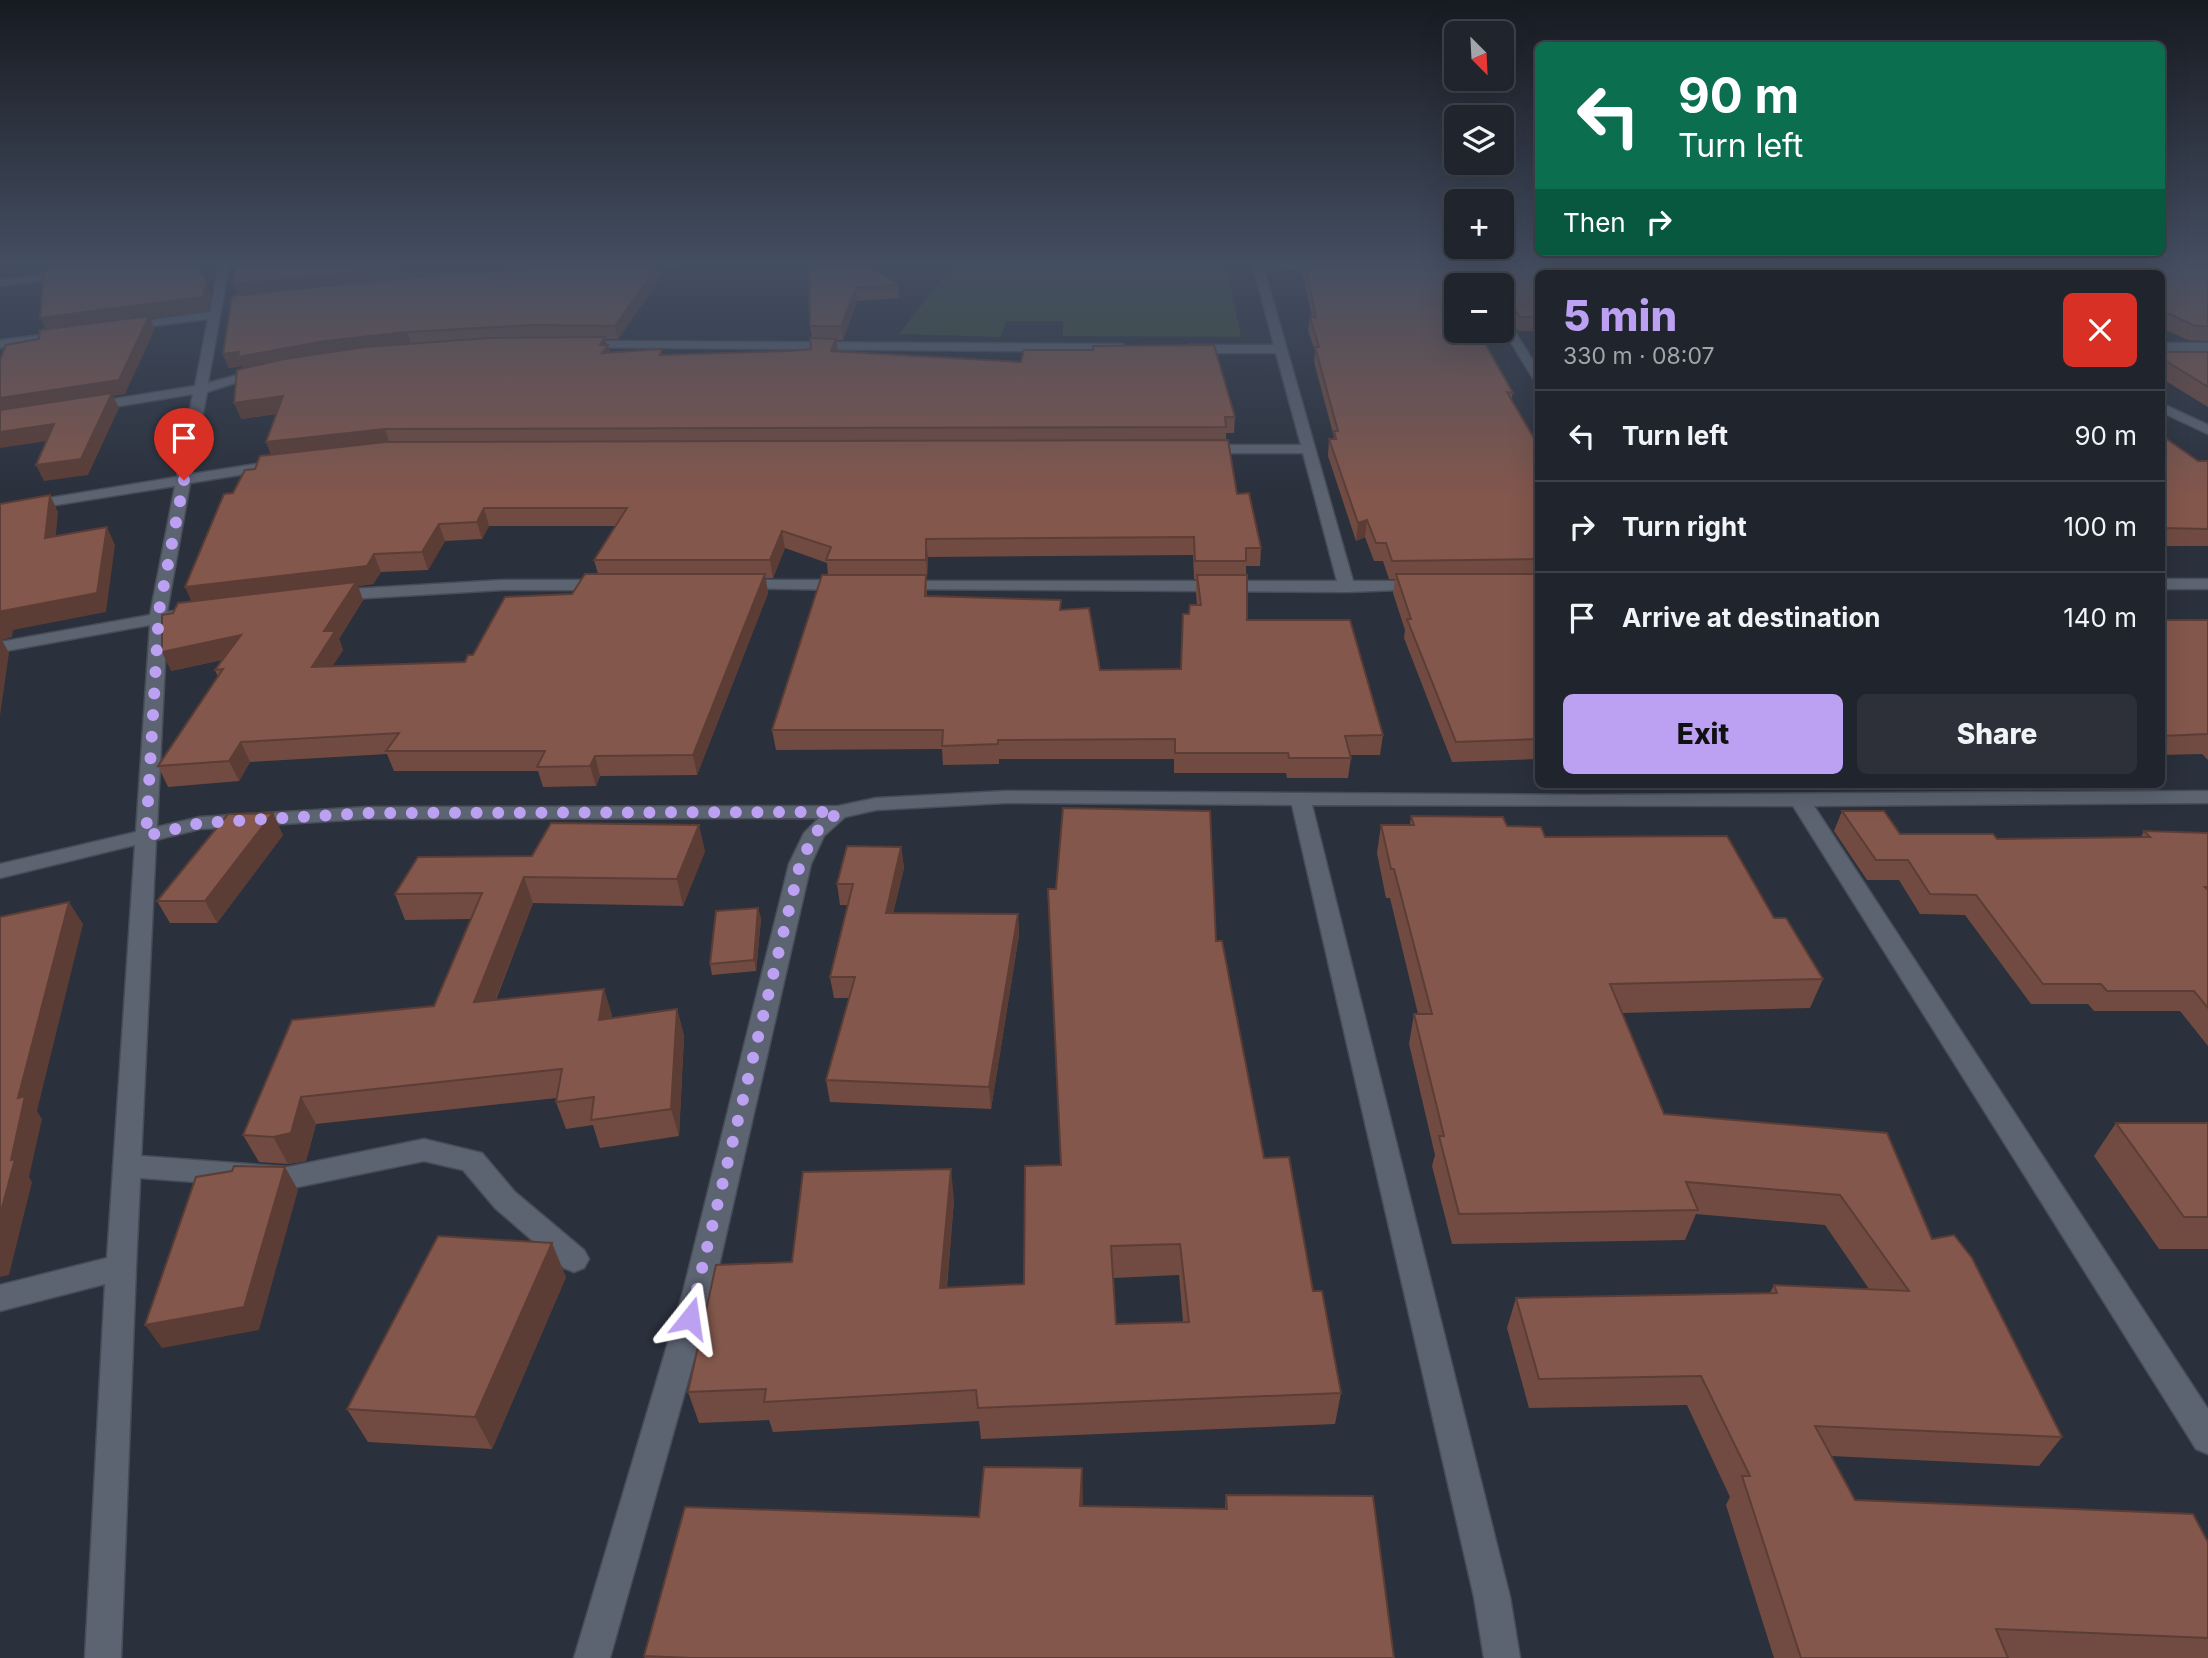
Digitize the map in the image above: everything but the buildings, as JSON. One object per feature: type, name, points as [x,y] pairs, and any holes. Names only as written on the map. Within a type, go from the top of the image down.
[{"type":"street","points":[[103,1658],[121,1267],[159,617],[202,389],[214,342]]},
{"type":"street","points":[[1279,342],[1346,587]]},
{"type":"street","points":[[1516,342],[1535,372]]},
{"type":"street","points":[[563,345],[1129,348]]},
{"type":"street","points":[[2165,347],[2208,347]]},
{"type":"street","points":[[1171,349],[1281,349]]},
{"type":"street","points":[[71,409],[202,389],[274,370]]},
{"type":"street","points":[[2165,409],[2208,430]]},
{"type":"street","points":[[1183,449],[1308,449]]},
{"type":"street","points":[[0,510],[291,462]]},
{"type":"street","points":[[311,598],[503,584],[627,585]]},
{"type":"street","points":[[2165,584],[2208,584]]},
{"type":"street","points":[[724,585],[862,586]]},
{"type":"street","points":[[890,586],[1442,586]]},
{"type":"street","points":[[0,648],[159,617],[215,610]]},
{"type":"street","points":[[0,871],[200,823],[366,813],[838,812],[876,804],[1005,797],[1301,801],[2208,797]]},
{"type":"street","points":[[1800,800],[2208,1438]]},
{"type":"street","points":[[1301,801],[1489,1583],[1502,1658]]},
{"type":"street","points":[[592,1658],[698,1292],[800,864],[815,833],[838,812]]},
{"type":"street","points":[[127,1166],[288,1178],[424,1150],[472,1161],[505,1200],[574,1259]]},
{"type":"street","points":[[0,1298],[121,1267]]},
{"type":"route","points":[[184,480],[159,611],[146,836],[200,823],[366,813],[838,812],[815,833],[800,864],[690,1318]]}]
